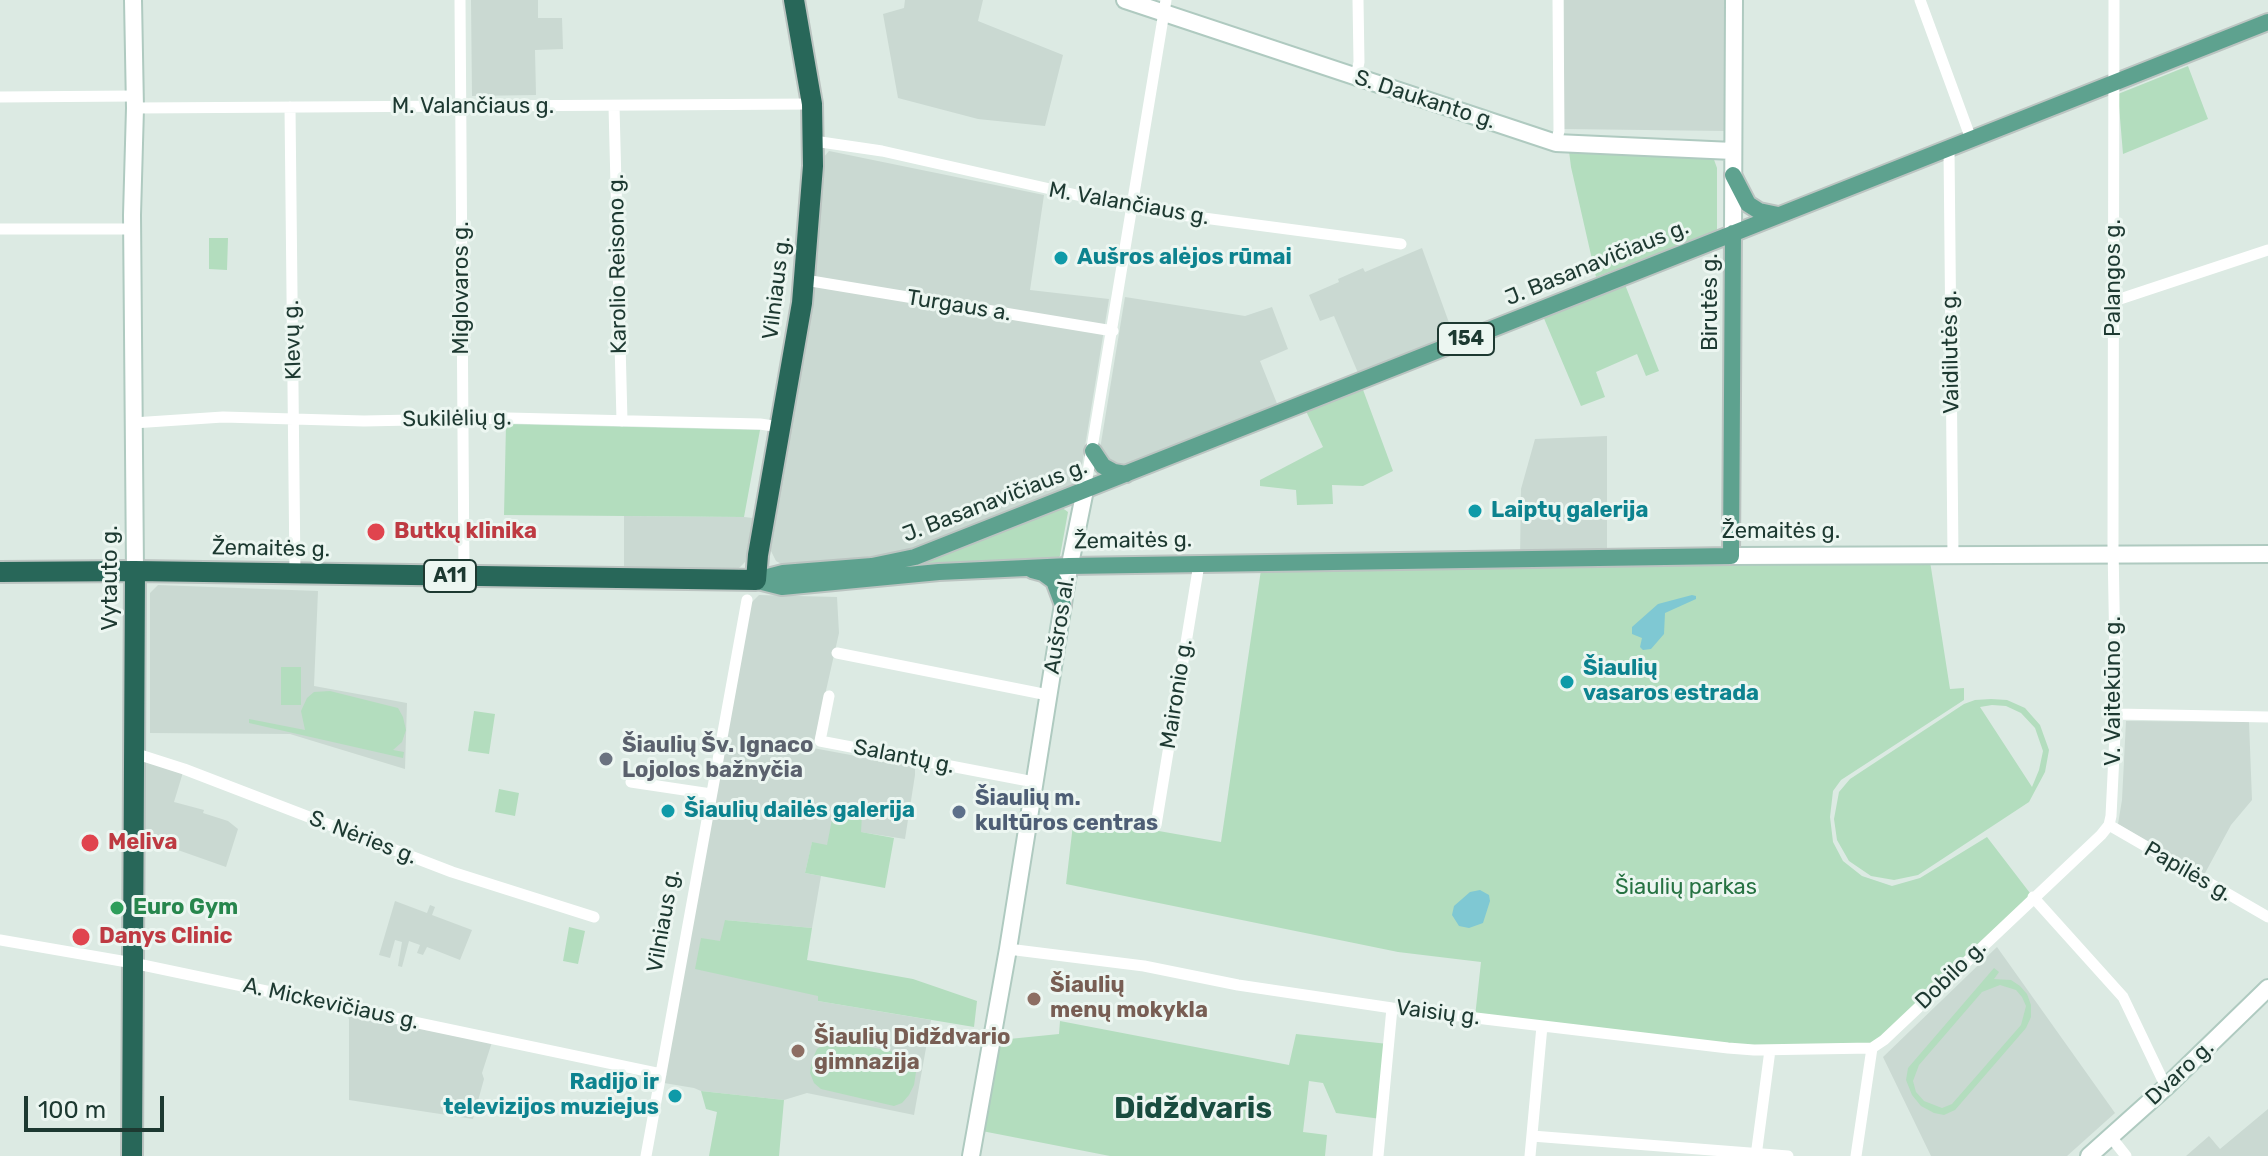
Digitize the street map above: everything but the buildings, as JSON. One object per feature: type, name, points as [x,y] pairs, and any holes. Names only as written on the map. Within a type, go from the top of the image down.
[{"type":"highway","name":"Vilniaus g.","points":[[756,580],[805,280],[814,141],[812,104],[794,0]]},
{"type":"highway","name":"Žemaitės g.","points":[[0,572],[135,571],[756,580]]},
{"type":"highway","name":"Vytauto g.","points":[[132,1156],[135,571]]},
{"type":"main road","name":"Vytauto g.","points":[[133,0],[135,571]]},
{"type":"main road","name":"S. Daukanto g.","points":[[1125,0],[1165,6],[1356,77],[1556,143],[1733,151]]},
{"type":"main road","name":"Birutės g.","points":[[1731,556],[1734,0]]},
{"type":"main road","name":"J. Basanavičiaus g.","points":[[756,580],[783,573],[872,566],[915,557],[2268,22]]},
{"type":"main road","points":[[1733,175],[1748,204],[1759,211],[1779,215]]},
{"type":"main road","points":[[1093,451],[1103,466],[1126,474]]},
{"type":"main road","name":"Aušros al.","points":[[971,1156],[1008,949],[1069,566],[1085,490]]},
{"type":"main road","name":"Žemaitės g.","points":[[756,580],[782,587],[828,585],[939,572],[1069,566],[1731,556],[2268,554]]},
{"type":"main road","points":[[1023,568],[1043,573],[1054,581],[1063,605]]},
{"type":"main road","name":"Dvaro g.","points":[[2089,1156],[2268,988]]},
{"type":"street","name":"Miglovaros g.","points":[[460,0],[464,576]]},
{"type":"street","points":[[1356,77],[1359,62],[1358,0]]},
{"type":"street","points":[[1556,143],[1559,131],[1558,0]]},
{"type":"street","points":[[1920,0],[1971,139]]},
{"type":"street","name":"Palangos g.","points":[[2113,555],[2114,0]]},
{"type":"street","name":"Aušros al.","points":[[1085,490],[1165,6]]},
{"type":"street","name":"M. Valančiaus g.","points":[[0,97],[290,107],[812,104]]},
{"type":"street","name":"Karolio Reisono g.","points":[[614,106],[622,421]]},
{"type":"street","name":"Klevų g.","points":[[290,107],[296,420],[295,573]]},
{"type":"street","name":"M. Valančiaus g.","points":[[814,141],[882,151],[1133,208],[1401,244]]},
{"type":"street","name":"Vaidilutės g.","points":[[1949,148],[1953,556]]},
{"type":"street","points":[[0,229],[132,229]]},
{"type":"street","points":[[2114,301],[2268,250]]},
{"type":"street","name":"Turgaus a.","points":[[805,280],[1113,331]]},
{"type":"street","name":"Sukilėlių g.","points":[[133,423],[223,417],[364,421],[463,418],[760,424],[780,427]]},
{"type":"street","name":"V. Vaitekūno g.","points":[[2109,825],[2116,714],[2113,555]]},
{"type":"street","name":"Maironio g.","points":[[1156,825],[1199,564]]},
{"type":"street","name":"Vilniaus g.","points":[[646,1156],[747,600]]},
{"type":"street","points":[[837,653],[1048,695]]},
{"type":"street","name":"Salantų g.","points":[[829,696],[820,741],[1034,782]]},
{"type":"street","points":[[2116,714],[2268,717]]},
{"type":"street","name":"S. Nėries g.","points":[[134,753],[197,774],[452,872],[594,917]]},
{"type":"street","points":[[631,782],[711,794]]},
{"type":"street","name":"Dobilo g.","points":[[1872,1048],[2109,825]]},
{"type":"street","name":"Papilės g.","points":[[2109,825],[2268,917]]},
{"type":"street","points":[[2033,897],[2123,997],[2166,1087]]},
{"type":"street","name":"A. Mickevičiaus g.","points":[[0,940],[133,963],[661,1074]]},
{"type":"street","name":"Vaisių g.","points":[[1008,949],[1144,966],[1238,985],[1392,1008],[1728,1048],[1872,1048]]},
{"type":"street","points":[[1378,1156],[1392,1008]]},
{"type":"street","points":[[1530,1156],[1542,1026]]},
{"type":"street","points":[[1856,1156],[1872,1048]]},
{"type":"street","points":[[1756,1155],[1770,1050]]},
{"type":"street","points":[[1532,1136],[1645,1151],[1788,1156]]},
{"type":"street","points":[[2111,1137],[2126,1156]]},
{"type":"shaded area","points":[[471,0],[538,0],[538,18],[562,18],[563,49],[535,50],[536,95],[472,96]]},
{"type":"shaded area","points":[[905,0],[983,0],[978,21],[1063,55],[1045,126],[978,119],[898,98],[883,14],[904,8]]},
{"type":"shaded area","points":[[1564,0],[1725,0],[1726,131],[1564,129]]},
{"type":"shaded area","points":[[829,151],[1044,195],[1030,290],[1109,299],[1077,483],[911,551],[787,567],[776,561],[770,549],[807,326],[822,159]]},
{"type":"shaded area","points":[[1422,248],[1456,342],[1361,380],[1334,316],[1320,321],[1309,295],[1363,268],[1365,272]]},
{"type":"shaded area","points":[[1125,297],[1245,316],[1272,307],[1288,349],[1260,361],[1278,406],[1118,468],[1110,465],[1100,449]]},
{"type":"shaded area","points":[[1607,436],[1607,558],[1520,559],[1521,489],[1535,439]]},
{"type":"shaded area","points":[[624,516],[753,518],[745,562],[739,568],[624,570]]},
{"type":"shaded area","points":[[158,585],[318,591],[314,686],[407,703],[405,769],[290,734],[150,733],[150,593]]},
{"type":"shaded area","points":[[759,595],[837,597],[839,633],[813,748],[915,767],[915,775],[905,839],[860,832],[827,846],[812,843],[805,873],[821,876],[812,928],[725,920],[819,996],[818,1001],[931,1020],[914,1115],[807,1093],[784,1100],[701,1091],[664,1083],[751,603]]},
{"type":"shaded area","points":[[2126,721],[2249,722],[2252,800],[2231,825],[2204,875],[2118,824]]},
{"type":"shaded area","points":[[143,754],[184,769],[174,802],[204,810],[203,813],[228,821],[238,829],[226,867],[141,837]]},
{"type":"shaded area","points":[[395,901],[427,913],[430,905],[435,907],[432,915],[472,930],[460,960],[427,947],[423,955],[417,953],[420,945],[409,941],[402,967],[398,966],[402,942],[395,940],[390,958],[379,955]]},
{"type":"shaded area","points":[[1997,947],[2115,1113],[2067,1156],[1931,1156],[1883,1057]]},
{"type":"shaded area","points":[[339,1006],[493,1039],[482,1073],[484,1079],[473,1119],[349,1100],[349,1019]]},
{"type":"shaded area","points":[[2268,1109],[2268,1156],[2186,1156],[2209,1136],[2220,1149]]},
{"type":"green space","points":[[2188,66],[2208,119],[2123,154],[2118,94]]},
{"type":"green space","points":[[1569,151],[1713,157],[1717,168],[1717,232],[1596,277]]},
{"type":"green space","points":[[209,238],[228,238],[227,270],[209,269]]},
{"type":"green space","points":[[1622,277],[1659,371],[1646,376],[1637,354],[1596,372],[1605,397],[1581,406],[1540,309]]},
{"type":"green space","points":[[1362,387],[1393,471],[1363,486],[1332,485],[1333,504],[1297,505],[1296,490],[1260,486],[1260,480],[1323,447],[1306,411]]},
{"type":"green space","points":[[506,424],[760,430],[744,517],[504,515]]},
{"type":"green space","points":[[1061,507],[1068,512],[1060,556],[1054,561],[916,567],[915,564]]},
{"type":"green space","name":"Šiaulių parkas","points":[[1929,555],[1950,689],[1964,688],[1964,700],[1841,780],[1833,791],[1830,817],[1833,842],[1843,861],[1862,876],[1892,886],[1920,878],[1987,837],[2033,897],[1877,1045],[1754,1050],[1475,1017],[1481,962],[1398,952],[1066,884],[1074,816],[1221,842],[1262,563],[1497,567],[1737,564]]},
{"type":"green space","points":[[281,667],[301,667],[301,705],[281,705]]},
{"type":"green space","points":[[330,691],[398,708],[406,730],[402,742],[393,750],[404,752],[403,758],[249,723],[249,719],[305,730],[301,711],[307,698],[314,692]]},
{"type":"green space","points":[[1975,700],[2007,700],[2025,708],[2040,725],[2049,750],[2045,772],[2029,802],[1918,875],[1894,880],[1871,876],[1849,861],[1837,840],[1834,819],[1839,792],[1850,779],[1964,704]],"holes":[[[2006,706],[2021,713],[2035,728],[2043,751],[2032,787],[1980,707]]]},
{"type":"green space","points":[[474,711],[495,714],[489,754],[468,751]]},
{"type":"green space","points":[[499,789],[519,793],[515,816],[495,812]]},
{"type":"green space","points":[[834,809],[862,815],[861,832],[894,838],[885,888],[805,873],[812,842],[827,845]]},
{"type":"green space","points":[[725,920],[812,928],[807,960],[913,979],[977,1001],[974,1027],[818,1001],[818,996],[695,969],[701,938],[720,941]]},
{"type":"green space","points":[[569,927],[585,931],[578,964],[563,961]]},
{"type":"green space","points":[[1994,968],[1999,972],[1994,979],[2011,980],[2027,994],[2031,1017],[2026,1028],[1955,1110],[1944,1115],[1921,1106],[1906,1080],[1908,1068]],"holes":[[[2000,985],[2016,990],[2026,1006],[2021,1025],[1952,1104],[1942,1108],[1924,1101],[1916,1092],[1913,1081],[1919,1065],[1982,992]]]},
{"type":"green space","points":[[1060,1021],[1289,1065],[1296,1034],[1388,1044],[1381,1119],[1336,1113],[1323,1083],[1309,1081],[1303,1132],[1327,1135],[1325,1156],[1110,1156],[982,1131],[999,1040],[1059,1034]]},
{"type":"green space","points":[[832,1039],[899,1053],[910,1061],[916,1072],[909,1095],[894,1106],[821,1089],[810,1073],[812,1060],[817,1049]]},
{"type":"green space","points":[[701,1091],[784,1100],[779,1156],[709,1156],[717,1112],[706,1109]]},
{"type":"water","points":[[1692,595],[1696,599],[1665,613],[1664,634],[1651,649],[1643,650],[1640,647],[1642,638],[1632,634],[1632,627],[1658,604]]},
{"type":"water","points":[[1480,890],[1489,895],[1490,901],[1483,923],[1469,928],[1459,926],[1452,915],[1454,906],[1470,892]]},
{"type":"place","name":"Aušros alėjos rūmai","points":[[1061,258]]},
{"type":"place","name":"Laiptų galerija","points":[[1475,511]]},
{"type":"place","name":"Butkų klinika","points":[[376,532]]},
{"type":"place","name":"Šiaulių vasaros estrada","points":[[1567,682]]},
{"type":"place","name":"Šiaulių Šv. Ignaco Lojolos bažnyčia","points":[[606,759]]},
{"type":"place","name":"Šiaulių dailės galerija","points":[[668,811]]},
{"type":"place","name":"Šiaulių m. kultūros centras","points":[[959,812]]},
{"type":"place","name":"Meliva","points":[[90,843]]},
{"type":"place","name":"Euro Gym","points":[[117,908]]},
{"type":"place","name":"Danys Clinic","points":[[81,937]]},
{"type":"place","name":"Šiaulių menų mokykla","points":[[1034,999]]},
{"type":"place","name":"Šiaulių Didždvario gimnazija","points":[[798,1051]]},
{"type":"place","name":"Radijo ir televizijos muziejus","points":[[675,1096]]},
{"type":"district","name":"Didždvaris","points":[[1193,1109]]}]
